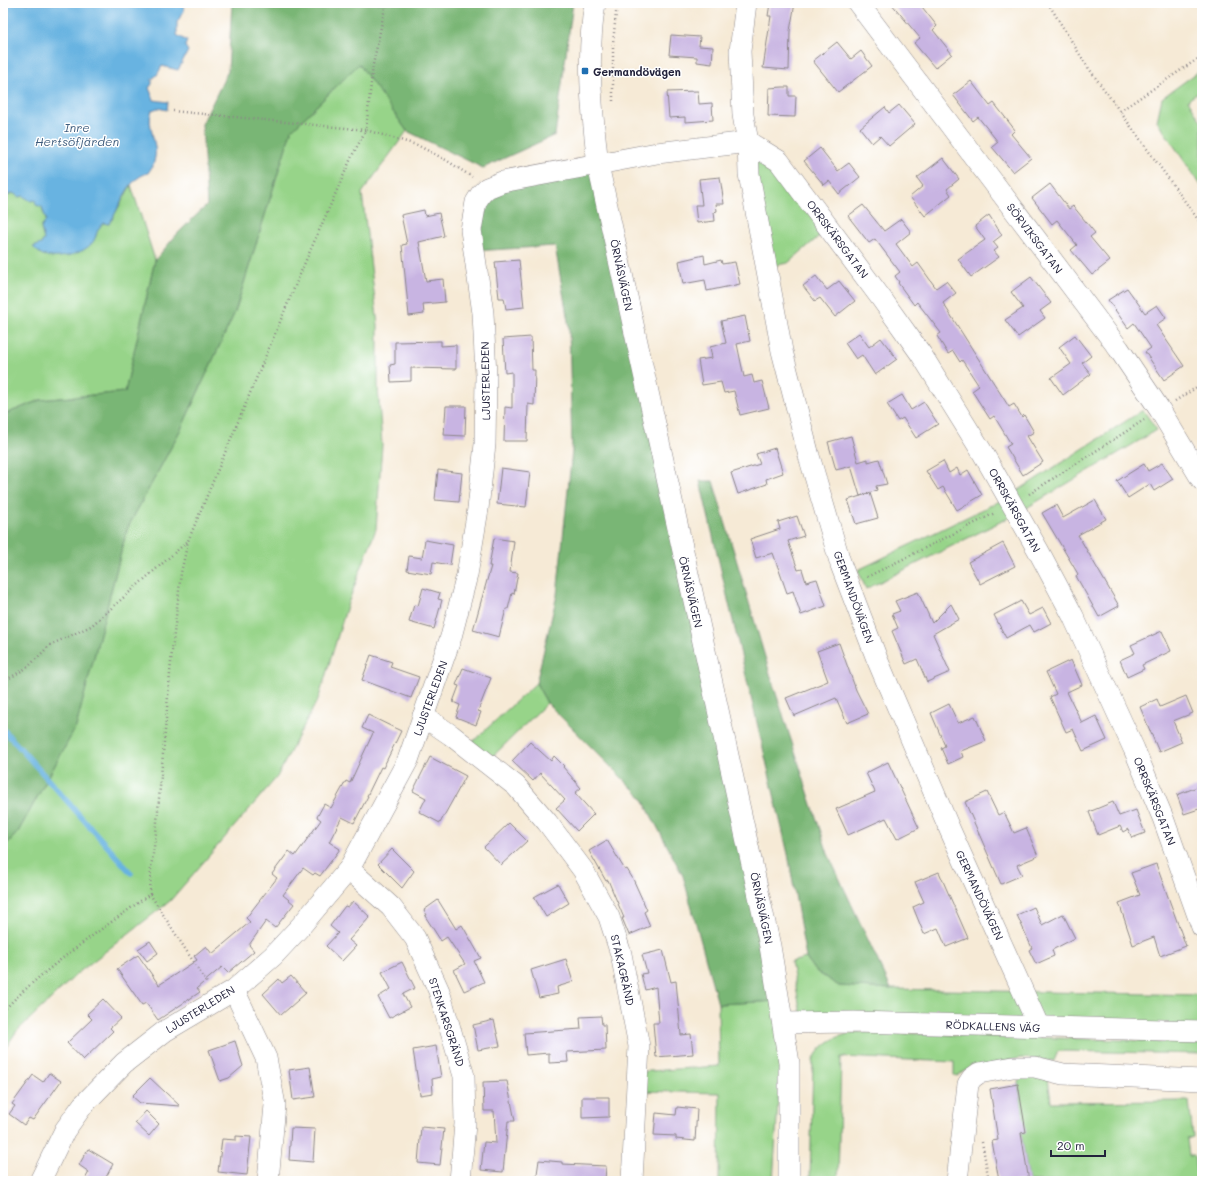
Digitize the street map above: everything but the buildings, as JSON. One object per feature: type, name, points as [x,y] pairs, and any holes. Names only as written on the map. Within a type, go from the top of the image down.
[{"type":"street","name":"ÖRNÄSVÄGEN","points":[[595,3],[592,55],[592,95],[598,164],[770,946],[789,1063],[789,1181]]},
{"type":"street","name":"GERMANDÖVÄGEN","points":[[746,3],[740,51],[743,115],[748,142],[750,180],[782,351],[808,456],[841,565],[877,659],[929,781],[1039,1027]]},
{"type":"street","name":"SÖRVIKSGATAN","points":[[858,3],[1086,305],[1160,410],[1202,480]]},
{"type":"street","points":[[487,188],[502,182],[657,153],[748,142]]},
{"type":"street","name":"ORRSKÄRSGATAN","points":[[748,142],[779,161],[790,175],[881,298],[944,390],[988,461],[1055,582],[1104,681],[1163,818],[1202,927]]},
{"type":"street","name":"LJUSTERLEDEN","points":[[40,1181],[65,1130],[78,1112],[124,1063],[165,1031],[226,995],[273,956],[349,869],[408,760],[451,637],[467,575],[478,509],[485,444],[486,376],[483,313],[471,230],[476,202],[487,188]]},
{"type":"street","name":"STAKAGRÄND","points":[[423,716],[451,734],[516,786],[547,822],[583,870],[609,916],[621,954],[639,1046],[632,1181]]},
{"type":"street","name":"STENKARSGRÄND","points":[[349,869],[391,907],[415,938],[439,991],[464,1076],[465,1124],[460,1181]]},
{"type":"street","points":[[226,995],[266,1058],[275,1105],[268,1181]]},
{"type":"street","name":"RÖDKALLENS VÄG","points":[[783,1023],[854,1022],[1202,1031]]},
{"type":"street","points":[[957,1181],[968,1084],[978,1073],[1013,1067],[1035,1067],[1062,1074],[1202,1080]]},
{"type":"path","points":[[226,995],[150,894],[151,868],[156,833],[172,651],[181,573],[188,541],[296,282],[353,154],[366,130],[373,65],[386,3]]},
{"type":"path","points":[[1048,3],[1085,63],[1202,225]]},
{"type":"path","points":[[1120,111],[1202,56]]},
{"type":"path","points":[[173,111],[366,130],[417,145],[446,160],[487,188]]},
{"type":"path","points":[[1160,410],[1202,384]]},
{"type":"path","points":[[3,682],[28,667],[50,645],[91,626],[188,541]]},
{"type":"path","points":[[3,1011],[26,989],[57,964],[150,894]]},
{"type":"path","points":[[982,1138],[989,1181]]},
{"type":"green space","points":[[232,3],[573,3],[555,135],[483,168],[407,131],[359,64],[291,131],[235,312],[182,427],[127,529],[76,727],[18,832],[3,848],[3,415],[40,400],[125,392],[155,260],[178,233],[207,205],[202,124],[228,71]]},
{"type":"green space","points":[[359,64],[407,131],[362,193],[378,325],[378,387],[382,445],[376,529],[347,606],[319,697],[277,777],[170,901],[78,973],[16,1032],[3,1052],[3,848],[18,832],[76,727],[127,529],[182,427],[235,312],[291,131]]},
{"type":"green space","points":[[1202,69],[1202,90],[1188,100],[1202,123],[1202,187],[1157,121],[1162,98]]},
{"type":"green space","points":[[747,143],[829,228],[788,263],[765,267]]},
{"type":"green space","points":[[598,166],[779,1001],[718,1004],[683,876],[642,798],[547,703],[536,683],[557,595],[572,451],[569,327],[555,246],[474,251],[480,194]]},
{"type":"green space","points":[[131,185],[155,260],[125,392],[40,400],[3,415],[3,197],[13,193],[35,199],[42,207],[46,220],[41,228],[44,239],[41,244],[33,247],[96,236],[96,230],[103,223],[109,224]]},
{"type":"green space","points":[[1143,410],[1157,430],[1018,513],[866,589],[858,570],[1008,497]]},
{"type":"green space","points":[[700,481],[713,481],[773,684],[828,854],[891,989],[839,986],[814,970],[806,958],[788,854]]},
{"type":"green space","points":[[536,683],[547,703],[487,762],[467,747]]},
{"type":"green space","points":[[806,958],[814,970],[839,986],[891,989],[1202,995],[1202,1032],[803,1023],[791,962]]},
{"type":"green space","points":[[779,1001],[783,1023],[773,1181],[719,1181],[720,1093],[637,1091],[637,1072],[719,1066],[718,1004]]},
{"type":"green space","points":[[858,1032],[1155,1041],[1202,1045],[1202,1054],[1058,1051],[1054,1061],[1021,1058],[966,1070],[957,1076],[954,1075],[954,1062],[841,1057],[838,1181],[810,1181],[813,1061],[816,1054],[831,1040]]},
{"type":"green space","points":[[1034,1074],[1048,1078],[1051,1102],[1189,1101],[1193,1137],[1187,1139],[1189,1156],[1194,1156],[1197,1180],[1029,1181],[1021,1133],[1025,1132],[1018,1081]]},
{"type":"water","name":"Inre Hertsöfjärden","points":[[3,3],[183,3],[184,11],[177,22],[177,35],[187,41],[185,46],[188,51],[178,70],[162,66],[157,75],[152,79],[152,84],[149,88],[154,100],[168,102],[167,110],[158,108],[152,110],[150,116],[155,149],[153,165],[148,173],[140,176],[129,187],[109,224],[103,223],[93,242],[77,253],[63,257],[49,257],[33,247],[41,244],[44,239],[41,228],[46,220],[42,207],[36,205],[35,200],[31,201],[23,196],[19,197],[13,193],[3,197]]},
{"type":"waterway","points":[[3,729],[131,873]]},
{"type":"place","name":"Germandövägen","points":[[585,71]]}]
